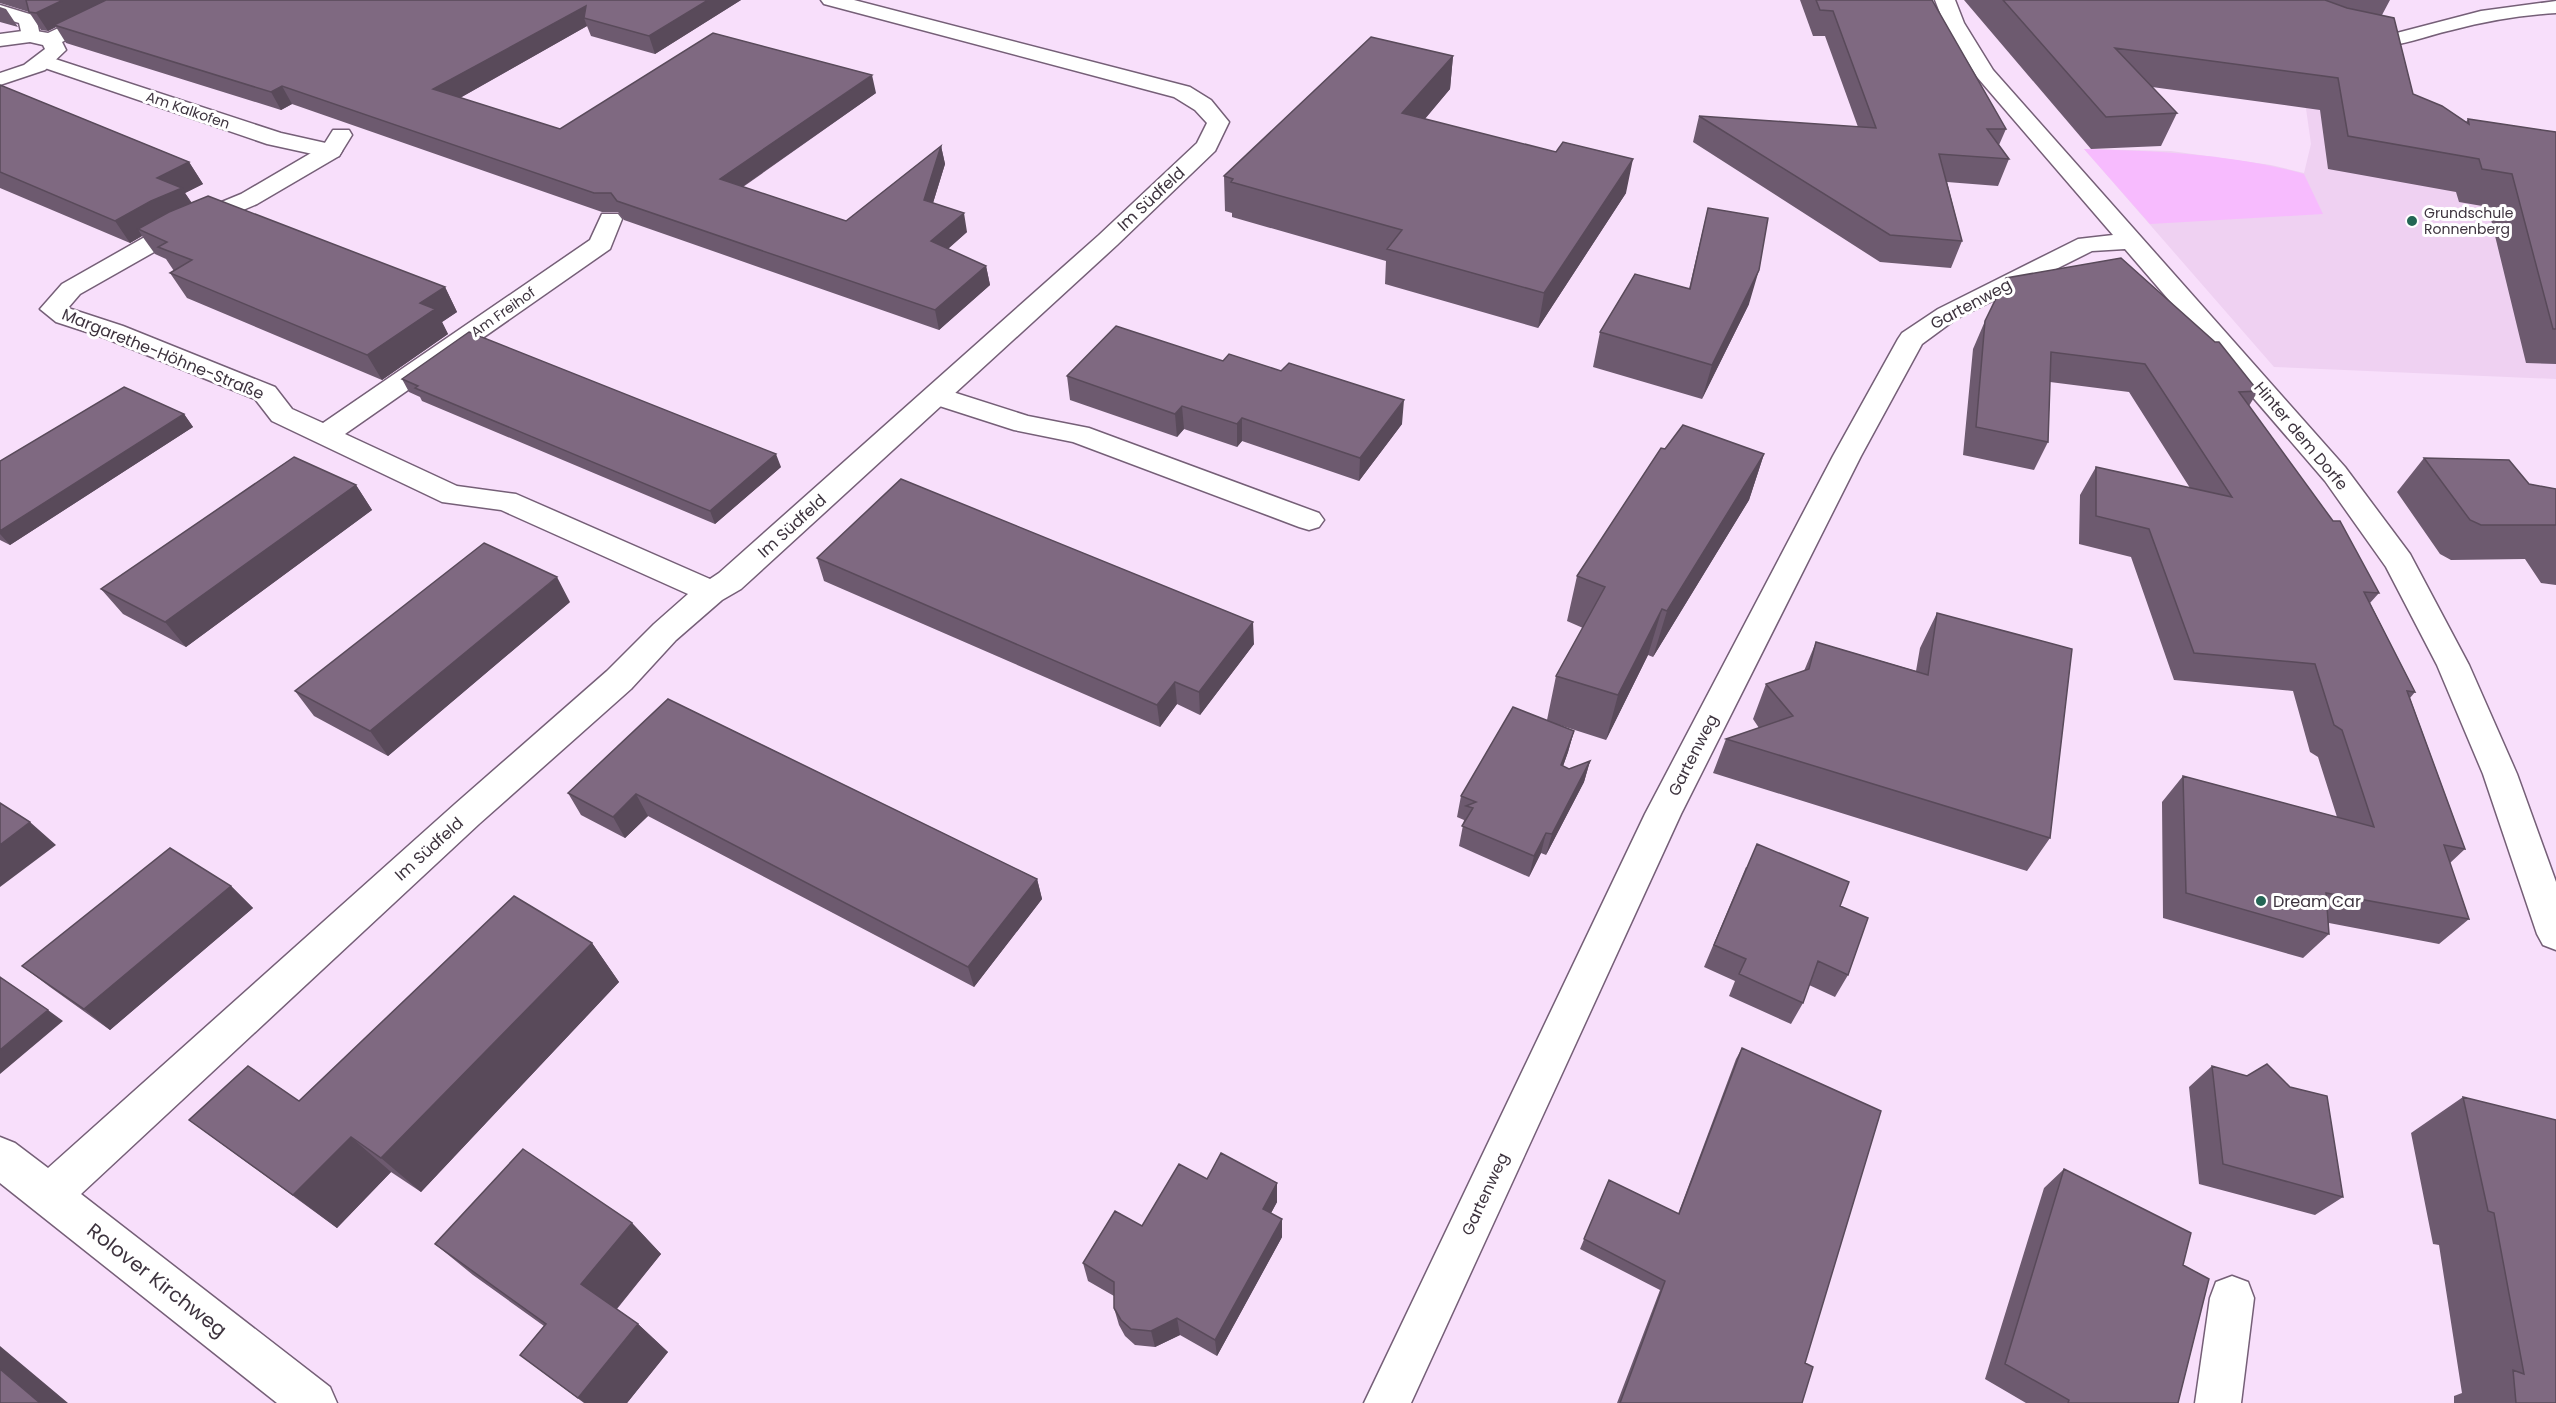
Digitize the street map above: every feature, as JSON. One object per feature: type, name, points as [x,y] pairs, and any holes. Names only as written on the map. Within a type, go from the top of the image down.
[{"type":"street","points":[[0,40],[40,38],[133,0]]},
{"type":"street","name":"Im Südfeld","points":[[49,1195],[458,822],[619,680],[665,632],[711,592],[730,581],[937,396],[1207,146],[1218,122],[1203,105],[1182,92],[831,0]]},
{"type":"street","name":"Hinter dem Dorfe","points":[[1945,0],[1954,23],[1984,73],[2335,474],[2399,562],[2453,665],[2500,774],[2556,934]]},
{"type":"street","points":[[2337,31],[2383,43],[2401,41],[2434,28],[2531,8],[2556,7]]},
{"type":"street","points":[[0,11],[29,20],[40,38],[56,50],[46,62],[22,74],[0,80]]},
{"type":"street","name":"Am Kalkofen","points":[[46,62],[275,139],[336,143]]},
{"type":"street","name":"Margarethe-Höhne-Straße","points":[[336,143],[249,199],[166,235],[71,289],[53,309],[65,317],[114,332],[266,393],[282,416],[452,495],[506,501],[711,592]]},
{"type":"street","name":"Am Freihof","points":[[323,436],[601,244],[610,219]]},
{"type":"street","name":"Gartenweg","points":[[1387,1403],[1663,814],[1847,456],[1911,339],[1947,314],[2087,244],[2133,241]]},
{"type":"street","points":[[937,396],[1024,424],[1079,434],[1309,520]]},
{"type":"street","name":"Rolover Kirchweg","points":[[0,1157],[314,1403]]},
{"type":"street","points":[[2218,1403],[2232,1298]]},
{"type":"shaded area","points":[[2295,31],[2393,123],[2556,166],[2556,379],[2274,367],[2084,149],[2171,151],[2271,165],[2304,173],[2311,144]]},
{"type":"shaded area","points":[[2084,149],[2222,158],[2304,174],[2323,214],[2150,224]]},
{"type":"building","points":[[26,0],[63,0],[36,13],[29,12]]},
{"type":"building","points":[[106,0],[708,0],[649,36],[584,18],[586,6],[433,89],[560,129],[713,33],[872,75],[720,179],[846,221],[941,146],[924,200],[964,213],[931,241],[986,266],[935,310],[617,201],[611,193],[594,193],[282,86],[271,92],[54,25]]},
{"type":"building","points":[[1816,0],[1932,0],[2006,129],[1987,129],[2009,159],[1939,154],[1962,241],[1890,235],[1699,116],[1876,128],[1833,11],[1820,10]]},
{"type":"building","points":[[2003,0],[2325,0],[2347,8],[2394,18],[2413,94],[2442,106],[2469,124],[2468,119],[2556,132],[2556,329],[2553,329],[2512,174],[2482,169],[2479,159],[2348,136],[2338,78],[2115,48],[2177,113],[2106,117]]},
{"type":"building","points":[[1371,37],[1453,56],[1402,113],[1556,152],[1563,142],[1633,159],[1544,293],[1387,249],[1402,230],[1231,182],[1233,179],[1224,176]]},
{"type":"building","points":[[0,85],[189,162],[157,178],[182,188],[151,201],[115,221],[0,172]]},
{"type":"building","points":[[208,196],[445,287],[420,303],[435,309],[367,355],[170,273],[192,260],[158,247],[167,242],[138,229],[169,212]]},
{"type":"building","points":[[1708,208],[1768,218],[1759,270],[1712,365],[1600,332],[1635,274],[1690,289]]},
{"type":"building","points":[[2121,258],[2215,342],[2219,342],[2258,391],[2239,392],[2333,521],[2340,521],[2379,593],[2364,592],[2415,692],[2407,691],[2465,849],[2444,845],[2469,919],[2326,893],[2329,934],[2186,893],[2183,776],[2374,827],[2342,730],[2334,725],[2315,664],[2194,653],[2149,529],[2096,516],[2096,467],[2232,497],[2145,364],[2051,352],[2048,442],[1976,427],[1985,321],[2006,278]]},
{"type":"building","points":[[1116,326],[1223,361],[1229,354],[1281,371],[1289,363],[1404,400],[1360,458],[1242,418],[1237,424],[1182,406],[1175,414],[1067,376]]},
{"type":"building","points":[[469,332],[776,454],[710,511],[415,388],[418,386],[402,379]]},
{"type":"building","points":[[124,387],[184,414],[0,531],[0,461]]},
{"type":"building","points":[[1683,425],[1764,454],[1667,611],[1662,609],[1618,695],[1556,676],[1605,587],[1577,576],[1661,448],[1665,449]]},
{"type":"building","points":[[294,457],[356,485],[165,622],[101,589]]},
{"type":"building","points":[[2424,458],[2509,460],[2529,484],[2556,489],[2556,525],[2481,525],[2470,520]]},
{"type":"building","points":[[901,479],[1253,622],[1199,692],[1175,682],[1157,705],[817,558]]},
{"type":"building","points":[[484,543],[557,577],[370,731],[295,691]]},
{"type":"building","points":[[1937,613],[2072,649],[2050,838],[1726,739],[1793,716],[1766,684],[1809,669],[1816,642],[1928,675]]},
{"type":"building","points":[[668,699],[1037,879],[968,967],[636,794],[613,817],[568,793]]},
{"type":"building","points":[[1513,707],[1574,731],[1561,765],[1569,769],[1590,761],[1552,834],[1546,833],[1534,856],[1462,826],[1473,808],[1466,806],[1476,802],[1461,796]]},
{"type":"building","points":[[0,803],[30,822],[0,845]]},
{"type":"building","points":[[1757,844],[1849,882],[1840,906],[1868,918],[1848,975],[1818,961],[1803,1003],[1739,974],[1746,959],[1714,945]]},
{"type":"building","points":[[170,848],[231,886],[84,1009],[22,966]]},
{"type":"building","points":[[514,896],[592,943],[381,1158],[351,1137],[293,1195],[189,1120],[248,1066],[299,1101]]},
{"type":"building","points":[[0,977],[48,1010],[0,1050]]},
{"type":"building","points":[[1742,1048],[1881,1111],[1805,1363],[1813,1367],[1802,1403],[1620,1403],[1665,1281],[1584,1239],[1609,1180],[1679,1214]]},
{"type":"building","points":[[2267,1064],[2290,1087],[2327,1096],[2343,1197],[2223,1164],[2212,1066],[2247,1076]]},
{"type":"building","points":[[2463,1097],[2556,1120],[2556,1403],[2516,1403],[2513,1370],[2524,1374],[2494,1213],[2488,1211]]},
{"type":"building","points":[[523,1149],[632,1223],[581,1284],[638,1324],[578,1398],[520,1355],[546,1324],[435,1244]]},
{"type":"building","points":[[1221,1153],[1277,1183],[1263,1209],[1282,1219],[1215,1340],[1177,1318],[1151,1331],[1131,1329],[1121,1320],[1114,1308],[1114,1282],[1083,1263],[1115,1211],[1142,1226],[1179,1164],[1207,1179]]},
{"type":"building","points":[[2064,1169],[2191,1233],[2183,1265],[2209,1279],[2178,1403],[2068,1403],[2069,1400],[2005,1364]]},
{"type":"building","points":[[0,1369],[40,1403],[0,1403]]},
{"type":"place","name":"Grundschule Ronnenberg","points":[[2412,221]]},
{"type":"place","name":"Dream Car","points":[[2261,901]]}]
